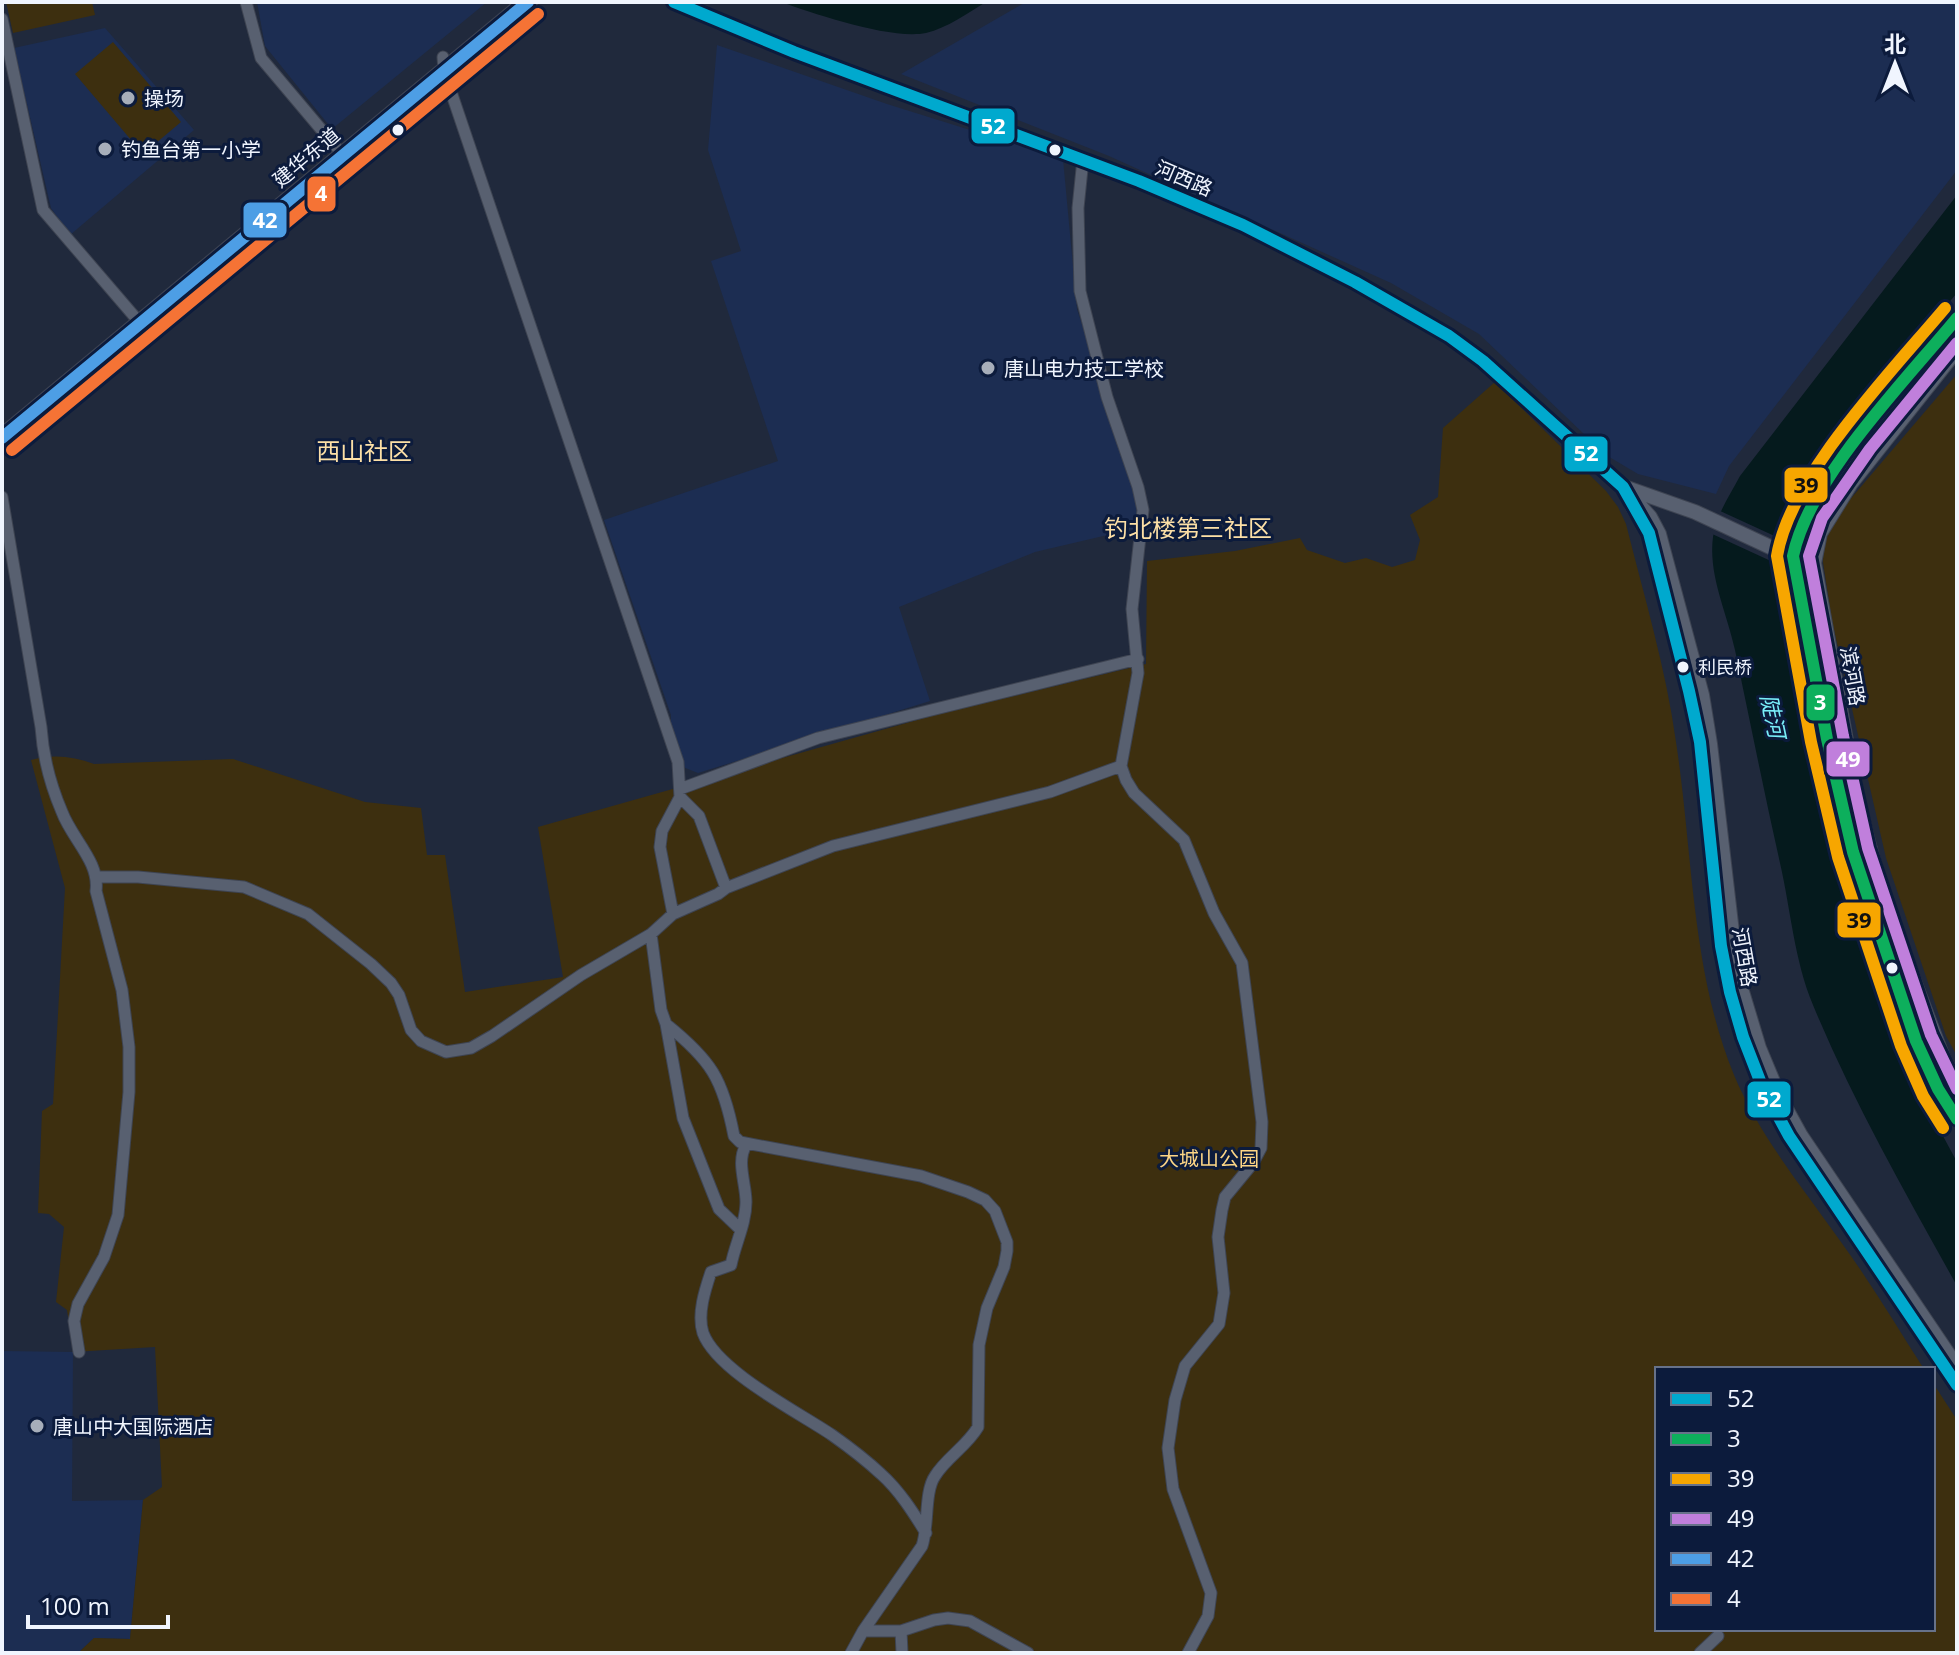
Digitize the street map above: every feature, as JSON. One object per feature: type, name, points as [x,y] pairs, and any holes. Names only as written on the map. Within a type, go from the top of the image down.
[{"type":"main road","name":"建华东道","points":[[2,438],[443,64],[510,2]]},
{"type":"main road","name":"建华东道","points":[[2,426],[336,147],[528,2]]},
{"type":"main road","name":"滨河路","points":[[1957,318],[1857,439],[1808,510],[1788,554],[1853,852],[1916,1041],[1938,1089],[1957,1119]]},
{"type":"main road","name":"滨河路","points":[[1957,348],[1850,483],[1819,533],[1813,563],[1855,796],[1884,905],[1942,1058],[1957,1088]]},
{"type":"street","points":[[246,2],[254,42],[261,58],[273,76],[336,147]]},
{"type":"street","name":"河西路","points":[[674,2],[794,52],[1083,159],[1243,225],[1355,282],[1449,336],[1483,361],[1623,487],[1650,517],[1659,534],[1702,695],[1737,975],[1759,1048],[1779,1096],[1801,1136],[1957,1367]]},
{"type":"street","points":[[2,19],[43,210],[134,316]]},
{"type":"street","points":[[443,64],[678,762],[680,793],[662,831],[660,847],[673,914]]},
{"type":"street","points":[[1083,159],[1078,208],[1080,291],[1107,397],[1143,510],[1132,609],[1138,659],[1121,766],[1134,793],[1184,840],[1214,913],[1242,963],[1262,1122],[1261,1148],[1253,1163],[1225,1197],[1218,1237],[1224,1293],[1219,1324],[1185,1366],[1175,1400],[1168,1448],[1173,1489],[1211,1593],[1208,1616],[1188,1653]]},
{"type":"street","points":[[1623,487],[1713,520],[1813,563]]},
{"type":"street","name":"河西路","points":[[1623,487],[1649,533],[1689,691],[1700,742],[1721,946],[1743,1037],[1762,1086],[1789,1136],[1957,1385]]},
{"type":"street","points":[[2,497],[43,757],[62,815],[98,877],[96,891],[122,990],[129,1047],[129,1092],[118,1215],[104,1257],[78,1304],[74,1321],[79,1352]]},
{"type":"street","points":[[680,793],[818,738],[1138,659]]},
{"type":"street","points":[[98,877],[138,877],[244,887],[308,914],[391,983],[399,995],[411,1030],[421,1041],[446,1052],[471,1048],[492,1036],[581,975],[651,934],[673,914],[726,888],[833,846],[1050,792],[1121,766]]},
{"type":"street","points":[[680,793],[699,816],[726,888]]},
{"type":"street","points":[[651,934],[661,1010],[683,1118],[719,1209],[741,1230]]},
{"type":"street","points":[[666,1024],[695,1047],[720,1081],[734,1136],[746,1145],[865,1164],[921,1176],[968,1192],[985,1200],[995,1211],[1007,1242],[1004,1267],[987,1308],[979,1345],[978,1427],[935,1474],[922,1546],[851,1653]]},
{"type":"street","points":[[746,1145],[741,1154],[746,1199],[741,1230],[731,1265],[711,1272],[703,1294],[704,1336],[726,1365],[836,1438],[882,1475],[901,1496],[926,1533]]},
{"type":"street","points":[[863,1631],[901,1631],[948,1618],[970,1621],[1028,1653]]},
{"type":"street","points":[[901,1631],[902,1653]]},
{"type":"street","points":[[1700,1653],[1718,1636]]},
{"type":"shaded area","points":[[257,2],[487,2],[332,129],[265,46]]},
{"type":"shaded area","points":[[1026,2],[1957,2],[1957,170],[1729,466],[1716,494],[1638,474],[1606,455],[1479,334],[1391,283],[1109,156],[901,74]]},
{"type":"shaded area","name":"钓鱼台第一小学","points":[[105,28],[194,130],[70,235],[51,208],[14,48]]},
{"type":"shaded area","points":[[717,45],[887,104],[1063,159],[1077,309],[1146,526],[1035,552],[899,607],[930,701],[698,773],[683,767],[671,733],[671,715],[604,520],[778,461],[711,261],[741,251],[708,150]]},
{"type":"shaded area","points":[[2,1351],[73,1352],[72,1501],[143,1500],[130,1639],[94,1638],[78,1653],[2,1653]]},
{"type":"green space","points":[[6,2],[92,2],[95,15],[13,33]]},
{"type":"green space","name":"操场","points":[[113,42],[181,122],[143,154],[75,74]]},
{"type":"green space","points":[[1957,374],[1957,1056],[1946,1036],[1886,858],[1832,621],[1823,562],[1824,542],[1836,516]]},
{"type":"green space","name":"大城山公园","points":[[1495,382],[1606,491],[1618,507],[1626,524],[1672,715],[1701,953],[1720,1035],[1734,1075],[1769,1141],[1863,1273],[1923,1367],[1655,1367],[1655,1631],[1935,1631],[1935,1386],[1957,1420],[1957,1653],[78,1653],[94,1638],[130,1639],[143,1500],[162,1487],[155,1347],[73,1352],[67,1310],[56,1302],[64,1227],[49,1214],[38,1213],[42,1111],[53,1104],[65,888],[31,760],[62,757],[94,764],[233,759],[365,802],[421,808],[427,855],[445,855],[465,992],[563,977],[538,827],[935,715],[1146,664],[1147,561],[1235,551],[1300,538],[1307,550],[1345,563],[1366,558],[1392,567],[1415,560],[1420,540],[1410,515],[1438,497],[1443,428]]},
{"type":"water","points":[[781,2],[986,2],[942,28],[911,34],[853,25]]},
{"type":"water","name":"陡河","points":[[1957,195],[1957,293],[1866,402],[1796,498],[1781,528],[1775,564],[1777,600],[1837,869],[1874,990],[1896,1049],[1957,1162],[1957,1286],[1863,1112],[1807,988],[1712,551],[1717,521],[1740,476]]},
{"type":"pier","points":[[1718,510],[1783,540],[1773,562],[1710,533]]},
{"type":"transit line","name":"42","points":[[2,438],[528,2]]},
{"type":"transit line","name":"52","points":[[674,2],[794,52],[1139,181],[1243,225],[1355,282],[1449,336],[1483,361],[1623,487],[1649,533],[1689,691],[1700,742],[1721,946],[1743,1037],[1762,1086],[1789,1136],[1957,1385]]},
{"type":"transit line","name":"4","points":[[12,450],[538,14]]},
{"type":"transit line","name":"39","points":[[1943,1128],[1923,1096],[1901,1046],[1838,857],[1811,742],[1777,556],[1786,525],[1801,492],[1822,459],[1872,393],[1945,308]]},
{"type":"transit line","name":"3","points":[[1957,318],[1838,463],[1818,495],[1793,556],[1827,739],[1853,852],[1916,1041],[1938,1089],[1957,1119]]},
{"type":"transit line","name":"49","points":[[1957,343],[1870,449],[1822,518],[1809,556],[1868,848],[1931,1035],[1957,1089]]},
{"type":"place","name":"操场","points":[[128,98]]},
{"type":"place","name":"钓鱼台第一小学","points":[[105,149]]},
{"type":"place","name":"唐山电力技工学校","points":[[988,368]]},
{"type":"place","name":"利民桥","points":[[1683,667]]},
{"type":"place","name":"唐山中大国际酒店","points":[[37,1426]]},
{"type":"district","name":"西山社区","points":[[364,450]]},
{"type":"district","name":"钓北楼第三社区","points":[[1188,527]]}]
